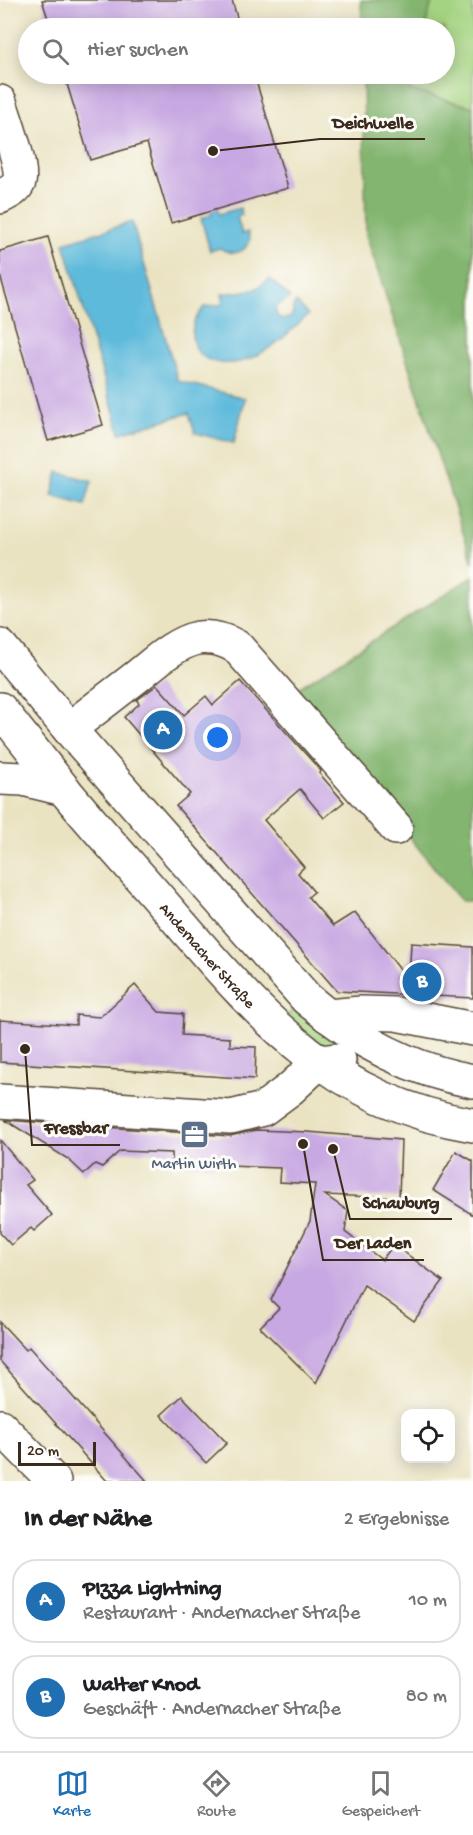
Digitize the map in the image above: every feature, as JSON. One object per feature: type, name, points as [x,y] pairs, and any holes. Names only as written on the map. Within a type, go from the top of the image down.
[{"type":"street","points":[[0,197],[14,190],[19,181],[20,169],[2,119]]},
{"type":"street","points":[[69,729],[182,645],[197,639],[211,638],[226,641],[237,647],[396,828]]},
{"type":"street","points":[[6,665],[41,696],[307,999],[372,1045],[406,1062],[427,1070],[473,1081]]},
{"type":"street","points":[[3,719],[41,696]]},
{"type":"street","name":"Andernacher Straße","points":[[3,719],[231,982],[270,1022],[303,1051],[367,1091],[400,1106],[470,1127]]},
{"type":"street","points":[[0,778],[23,779],[64,789]]},
{"type":"street","points":[[328,1016],[361,1013],[396,1014],[473,1029]]},
{"type":"street","points":[[0,1101],[231,1117],[263,1109],[290,1089],[319,1062],[340,1060],[402,1072],[427,1070]]},
{"type":"street","points":[[0,1426],[54,1481]]},
{"type":"green space","points":[[361,0],[432,0],[428,18],[362,18]]},
{"type":"green space","points":[[432,0],[473,0],[473,107],[409,90],[410,84],[455,84],[455,18],[428,18]]},
{"type":"green space","points":[[363,84],[410,84],[409,90],[473,107],[473,563],[366,235]]},
{"type":"green space","points":[[473,576],[473,901],[461,901],[292,692]]},
{"type":"green space","points":[[296,1006],[361,1057],[349,1059],[336,1057],[285,1019]]},
{"type":"water","points":[[240,208],[242,215],[237,217],[242,234],[248,232],[250,239],[248,244],[242,251],[234,253],[220,248],[210,251],[201,218],[212,215],[211,210],[217,209],[219,214]]},
{"type":"water","points":[[132,222],[178,381],[245,398],[234,443],[195,433],[189,413],[120,433],[64,243]]},
{"type":"water","points":[[270,279],[290,298],[275,308],[277,316],[282,319],[290,318],[296,302],[308,315],[276,343],[249,359],[219,363],[197,351],[192,334],[195,321],[204,307],[224,304],[222,294],[254,290]]},
{"type":"water","points":[[58,472],[92,481],[85,505],[52,496]]},
{"type":"building","points":[[42,0],[232,0],[237,18],[48,18]]},
{"type":"building","points":[[67,84],[257,84],[288,188],[171,223],[147,143],[90,160]]},
{"type":"building","points":[[48,237],[103,425],[48,441],[0,275],[0,251]]},
{"type":"building","points":[[240,681],[321,771],[319,773],[344,802],[324,818],[300,789],[264,820],[304,867],[298,873],[314,892],[308,897],[333,926],[355,912],[409,981],[411,943],[473,947],[473,998],[337,991],[176,806],[190,794],[124,717],[139,704],[137,700],[157,685],[184,715],[206,696],[213,705]]},
{"type":"building","points":[[135,985],[159,1012],[183,1014],[182,1035],[230,1038],[230,1046],[256,1047],[255,1079],[0,1062],[0,1020],[76,1025],[76,1015],[100,1017]]},
{"type":"building","points":[[5,1120],[230,1136],[256,1130],[401,1140],[399,1198],[325,1195],[348,1211],[345,1232],[382,1260],[397,1240],[396,1249],[397,1247],[443,1281],[414,1321],[364,1285],[316,1383],[260,1327],[279,1308],[271,1300],[310,1221],[315,1184],[279,1182],[280,1168],[172,1164],[172,1153],[120,1151],[102,1167],[95,1164],[84,1174],[68,1159]]},
{"type":"building","points":[[0,1140],[33,1180],[26,1185],[52,1215],[34,1231],[31,1228],[11,1245],[0,1233]]},
{"type":"building","points":[[456,1151],[473,1161],[473,1215],[433,1190]]},
{"type":"building","points":[[0,1322],[26,1350],[29,1347],[147,1481],[107,1481],[0,1361]]},
{"type":"building","points":[[182,1396],[227,1443],[206,1463],[161,1415]]},
{"type":"place","name":"Deichwelle","points":[[213,151]]},
{"type":"place","name":"PIzza Lightning","points":[[163,730]]},
{"type":"place","name":"Walter Knod","points":[[422,982]]},
{"type":"place","name":"Fressbar","points":[[25,1049]]},
{"type":"place","name":"Martin Wirth","points":[[194,1134]]},
{"type":"place","name":"Der Laden","points":[[303,1144]]},
{"type":"place","name":"Schauburg","points":[[333,1149]]}]
